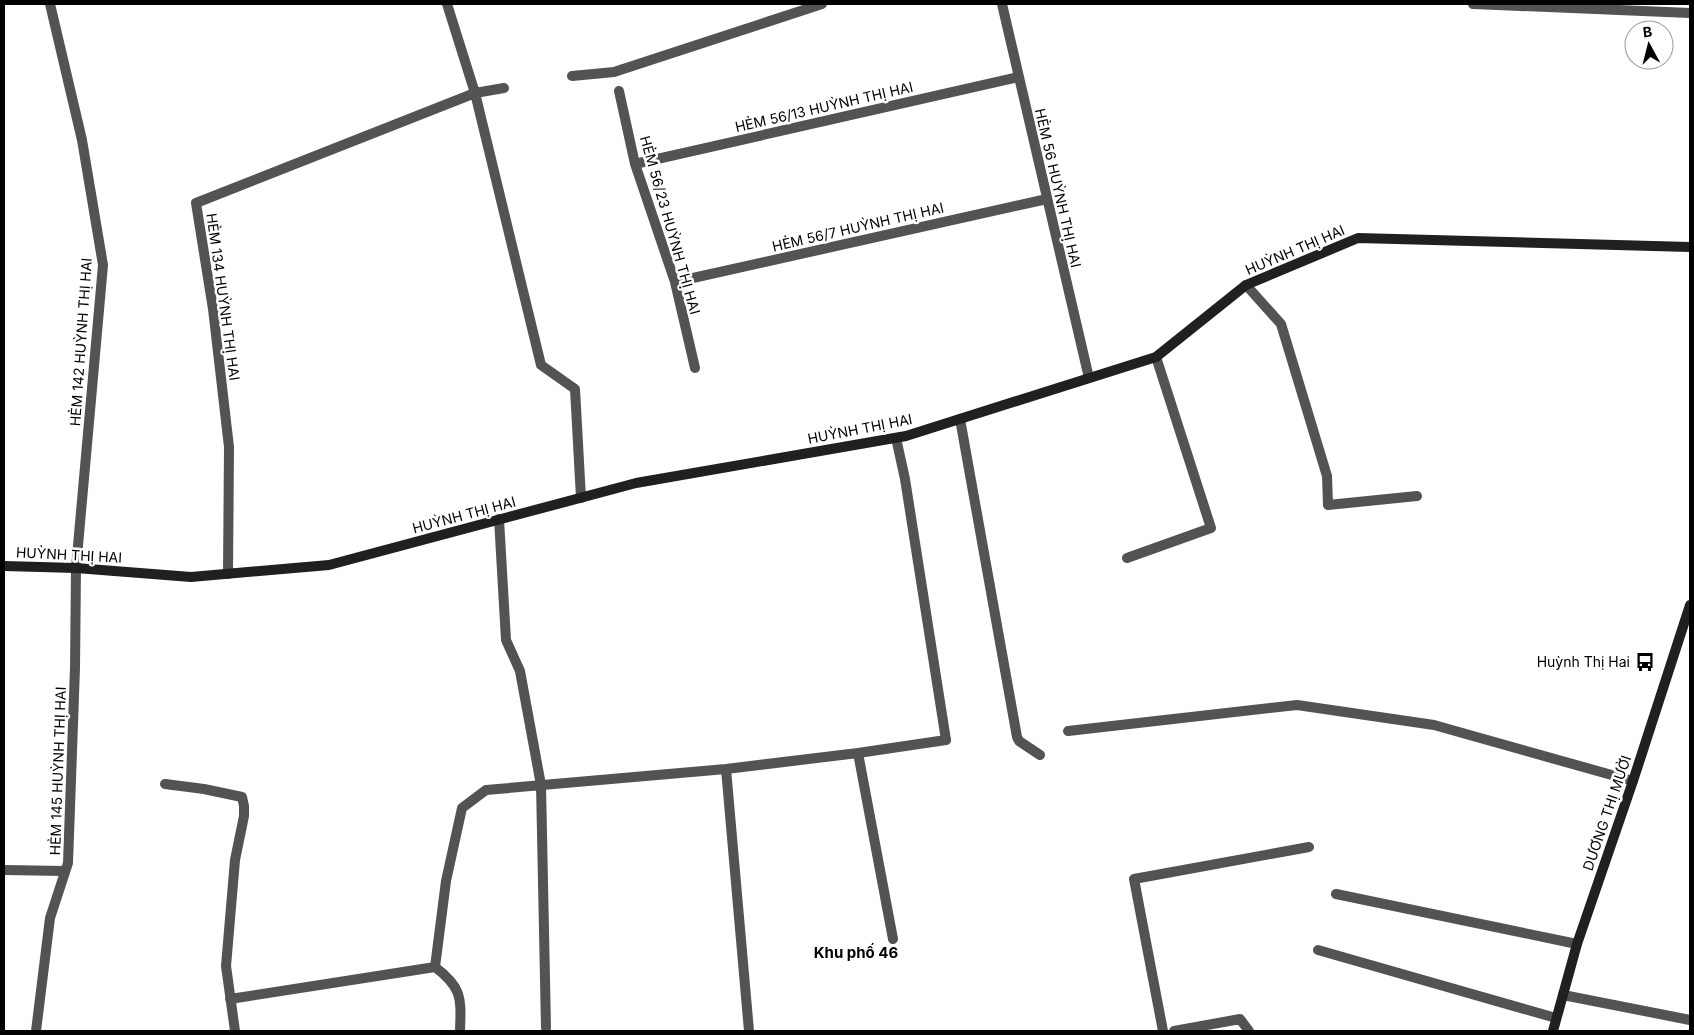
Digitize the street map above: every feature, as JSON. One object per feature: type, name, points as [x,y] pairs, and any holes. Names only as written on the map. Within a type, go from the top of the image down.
[{"type":"street","name":"HẺM 142 HUỲNH THỊ HAI","points":[[50,4],[82,140],[103,265],[76,568]]},
{"type":"street","points":[[447,4],[475,92],[541,365],[575,390],[581,498]]},
{"type":"street","points":[[572,76],[614,72],[822,4]]},
{"type":"street","name":"HẺM 56 HUỲNH THỊ HAI","points":[[1002,4],[1088,378]]},
{"type":"street","points":[[1474,4],[1690,13]]},
{"type":"street","name":"HẺM 56/13 HUỲNH THỊ HAI","points":[[635,164],[1018,77]]},
{"type":"street","points":[[475,92],[504,88]]},
{"type":"street","name":"HẺM 56/23 HUỲNH THỊ HAI","points":[[619,90],[635,164],[675,282],[694,368]]},
{"type":"street","name":"HẺM 134 HUỲNH THỊ HAI","points":[[228,574],[229,447],[213,309],[196,203],[475,92]]},
{"type":"street","name":"HẺM 56/7 HUỲNH THỊ HAI","points":[[675,282],[1047,199]]},
{"type":"street","name":"HUỲNH THỊ HAI","points":[[4,566],[76,568],[191,577],[329,565],[636,483],[906,436],[1156,357],[1246,285],[1358,238],[1690,247]]},
{"type":"street","points":[[1246,285],[1281,324],[1327,476],[1328,505],[1417,496]]},
{"type":"street","points":[[1127,558],[1211,528],[1156,357]]},
{"type":"street","points":[[960,419],[1017,736],[1019,741],[1040,754]]},
{"type":"street","points":[[435,967],[446,881],[462,808],[486,790],[726,769],[946,740],[905,480],[896,438]]},
{"type":"street","points":[[499,519],[506,640],[520,671],[541,785],[546,1028]]},
{"type":"street","name":"HẺM 145 HUỲNH THỊ HAI","points":[[36,1031],[50,918],[68,863],[75,668],[76,568]]},
{"type":"street","name":"DƯƠNG THỊ MƯỜI","points":[[1553,1031],[1577,944],[1690,606]]},
{"type":"street","points":[[1068,731],[1297,705],[1434,725],[1633,781]]},
{"type":"street","points":[[858,753],[893,939]]},
{"type":"street","points":[[726,769],[749,1031]]},
{"type":"street","points":[[165,784],[204,789],[242,797],[244,816],[235,860],[226,966],[235,1031]]},
{"type":"street","points":[[1163,1031],[1134,879],[1309,846]]},
{"type":"street","points":[[4,870],[64,871]]},
{"type":"street","points":[[1336,894],[1577,944]]},
{"type":"street","points":[[1318,950],[1556,1018]]},
{"type":"street","points":[[230,999],[435,967],[450,978],[459,994],[460,1031]]},
{"type":"street","points":[[1563,995],[1690,1020]]},
{"type":"street","points":[[1174,1031],[1240,1019],[1249,1031]]},
{"type":"place","name":"Huỳnh Thị Hai","points":[[1645,662]]},
{"type":"district","name":"Khu phố 46","points":[[856,953]]}]
